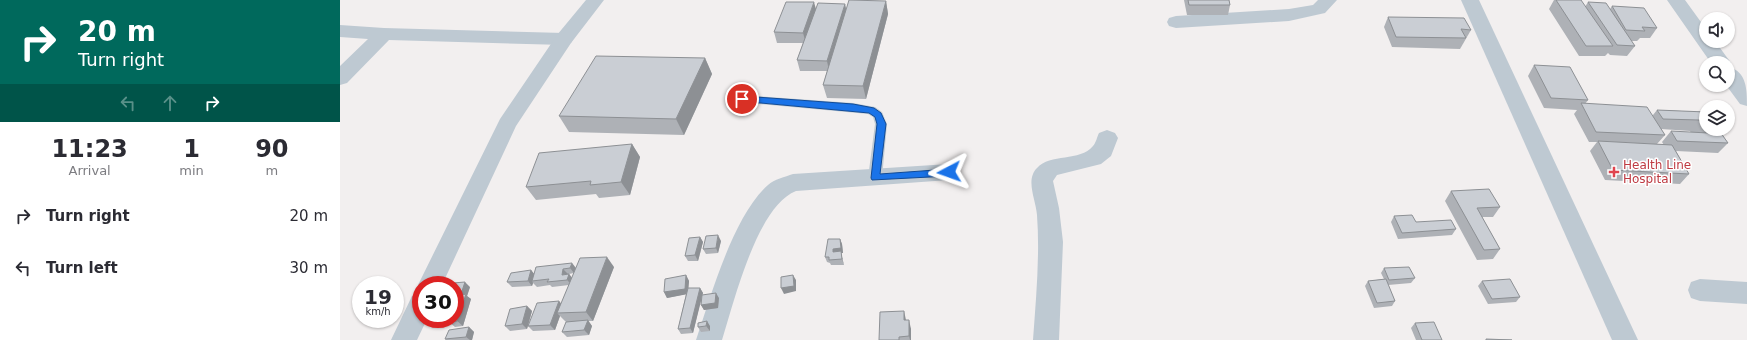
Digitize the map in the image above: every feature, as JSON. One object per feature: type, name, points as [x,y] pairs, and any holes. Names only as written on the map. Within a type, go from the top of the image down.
[{"type":"street","points":[[434,276],[506,124],[564,39],[595,0]]},
{"type":"street","points":[[1176,22],[1289,15],[1319,9],[1328,0]]},
{"type":"street","points":[[1470,0],[1625,340]]},
{"type":"street","points":[[1676,0],[1716,56]]},
{"type":"street","points":[[340,30],[384,34],[564,39]]},
{"type":"street","points":[[340,78],[384,34]]},
{"type":"street","points":[[1735,83],[1747,99]]},
{"type":"street","points":[[1046,340],[1051,242],[1048,208],[1042,181],[1044,174],[1050,169],[1093,158],[1103,150],[1106,138]]},
{"type":"street","points":[[709,340],[741,249],[755,219],[769,198],[778,190],[793,183],[949,172]]},
{"type":"street","points":[[1700,290],[1747,293]]},
{"type":"street","points":[[404,340],[412,323]]},
{"type":"lane","points":[[742,99],[853,107],[871,110],[878,115],[881,124],[875,178]]},
{"type":"building","points":[[849,0],[886,1],[863,86],[823,85]]},
{"type":"building","points":[[1188,0],[1229,0],[1230,5],[1189,5]]},
{"type":"building","points":[[1556,0],[1581,0],[1613,46],[1586,46]]},
{"type":"building","points":[[786,2],[814,2],[803,33],[774,32]]},
{"type":"building","points":[[1588,2],[1606,3],[1635,46],[1617,45]]},
{"type":"building","points":[[818,3],[845,4],[827,61],[797,60]]},
{"type":"building","points":[[1612,6],[1644,8],[1657,28],[1642,27],[1645,31],[1626,30]]},
{"type":"building","points":[[1388,17],[1464,18],[1471,30],[1461,29],[1466,38],[1396,37]]},
{"type":"building","points":[[596,56],[705,58],[676,119],[559,116]]},
{"type":"building","points":[[1534,65],[1570,67],[1588,100],[1551,98]]},
{"type":"building","points":[[1581,103],[1647,107],[1665,135],[1596,132]]},
{"type":"building","points":[[1657,110],[1699,112],[1699,120],[1663,119]]},
{"type":"building","points":[[1671,131],[1699,133],[1699,136],[1723,136],[1728,143],[1677,141]]},
{"type":"building","points":[[1598,141],[1672,145],[1689,174],[1613,170]]},
{"type":"building","points":[[632,144],[621,182],[590,185],[591,181],[526,187],[539,153]]},
{"type":"building","points":[[1489,189],[1500,207],[1477,208],[1500,249],[1484,250],[1451,191]]},
{"type":"building","points":[[1412,215],[1416,222],[1451,220],[1456,229],[1402,233],[1394,216]]},
{"type":"building","points":[[718,235],[716,248],[703,249],[706,236]]},
{"type":"building","points":[[700,237],[695,255],[685,256],[689,238]]},
{"type":"building","points":[[828,239],[840,239],[841,248],[833,249],[833,252],[841,251],[842,259],[829,260],[829,257],[825,257]]},
{"type":"building","points":[[607,257],[586,312],[557,313],[580,258]]},
{"type":"building","points":[[572,263],[570,268],[563,269],[562,275],[569,274],[567,280],[547,282],[549,279],[532,281],[536,267]]},
{"type":"building","points":[[1409,267],[1415,278],[1389,280],[1384,268]]},
{"type":"building","points":[[531,270],[528,281],[507,282],[511,273]]},
{"type":"building","points":[[686,275],[685,289],[664,292],[665,279]]},
{"type":"building","points":[[793,275],[794,286],[781,288],[781,277]]},
{"type":"building","points":[[1386,279],[1395,301],[1377,303],[1368,281]]},
{"type":"building","points":[[1510,279],[1520,297],[1492,299],[1482,281]]},
{"type":"building","points":[[688,288],[700,288],[690,328],[678,329]]},
{"type":"building","points":[[716,293],[715,303],[701,305],[702,295]]},
{"type":"building","points":[[559,301],[550,325],[528,326],[537,303]]},
{"type":"building","points":[[527,306],[522,324],[505,326],[510,309]]},
{"type":"building","points":[[904,311],[904,320],[909,320],[909,336],[899,337],[899,340],[879,340],[880,312]]},
{"type":"building","points":[[588,320],[584,330],[562,332],[566,322]]},
{"type":"building","points":[[707,321],[706,326],[698,327],[698,323]]},
{"type":"building","points":[[1434,322],[1442,340],[1422,340],[1415,323]]},
{"type":"building","points":[[469,327],[466,337],[445,339],[449,330]]},
{"type":"building","points":[[1486,339],[1512,340],[1486,340]]},
{"type":"place","name":"Health Line Hospital","points":[[1614,172]]},
{"type":"route","points":[[742,99],[853,107],[871,110],[878,115],[881,124],[875,178],[949,172]]}]
